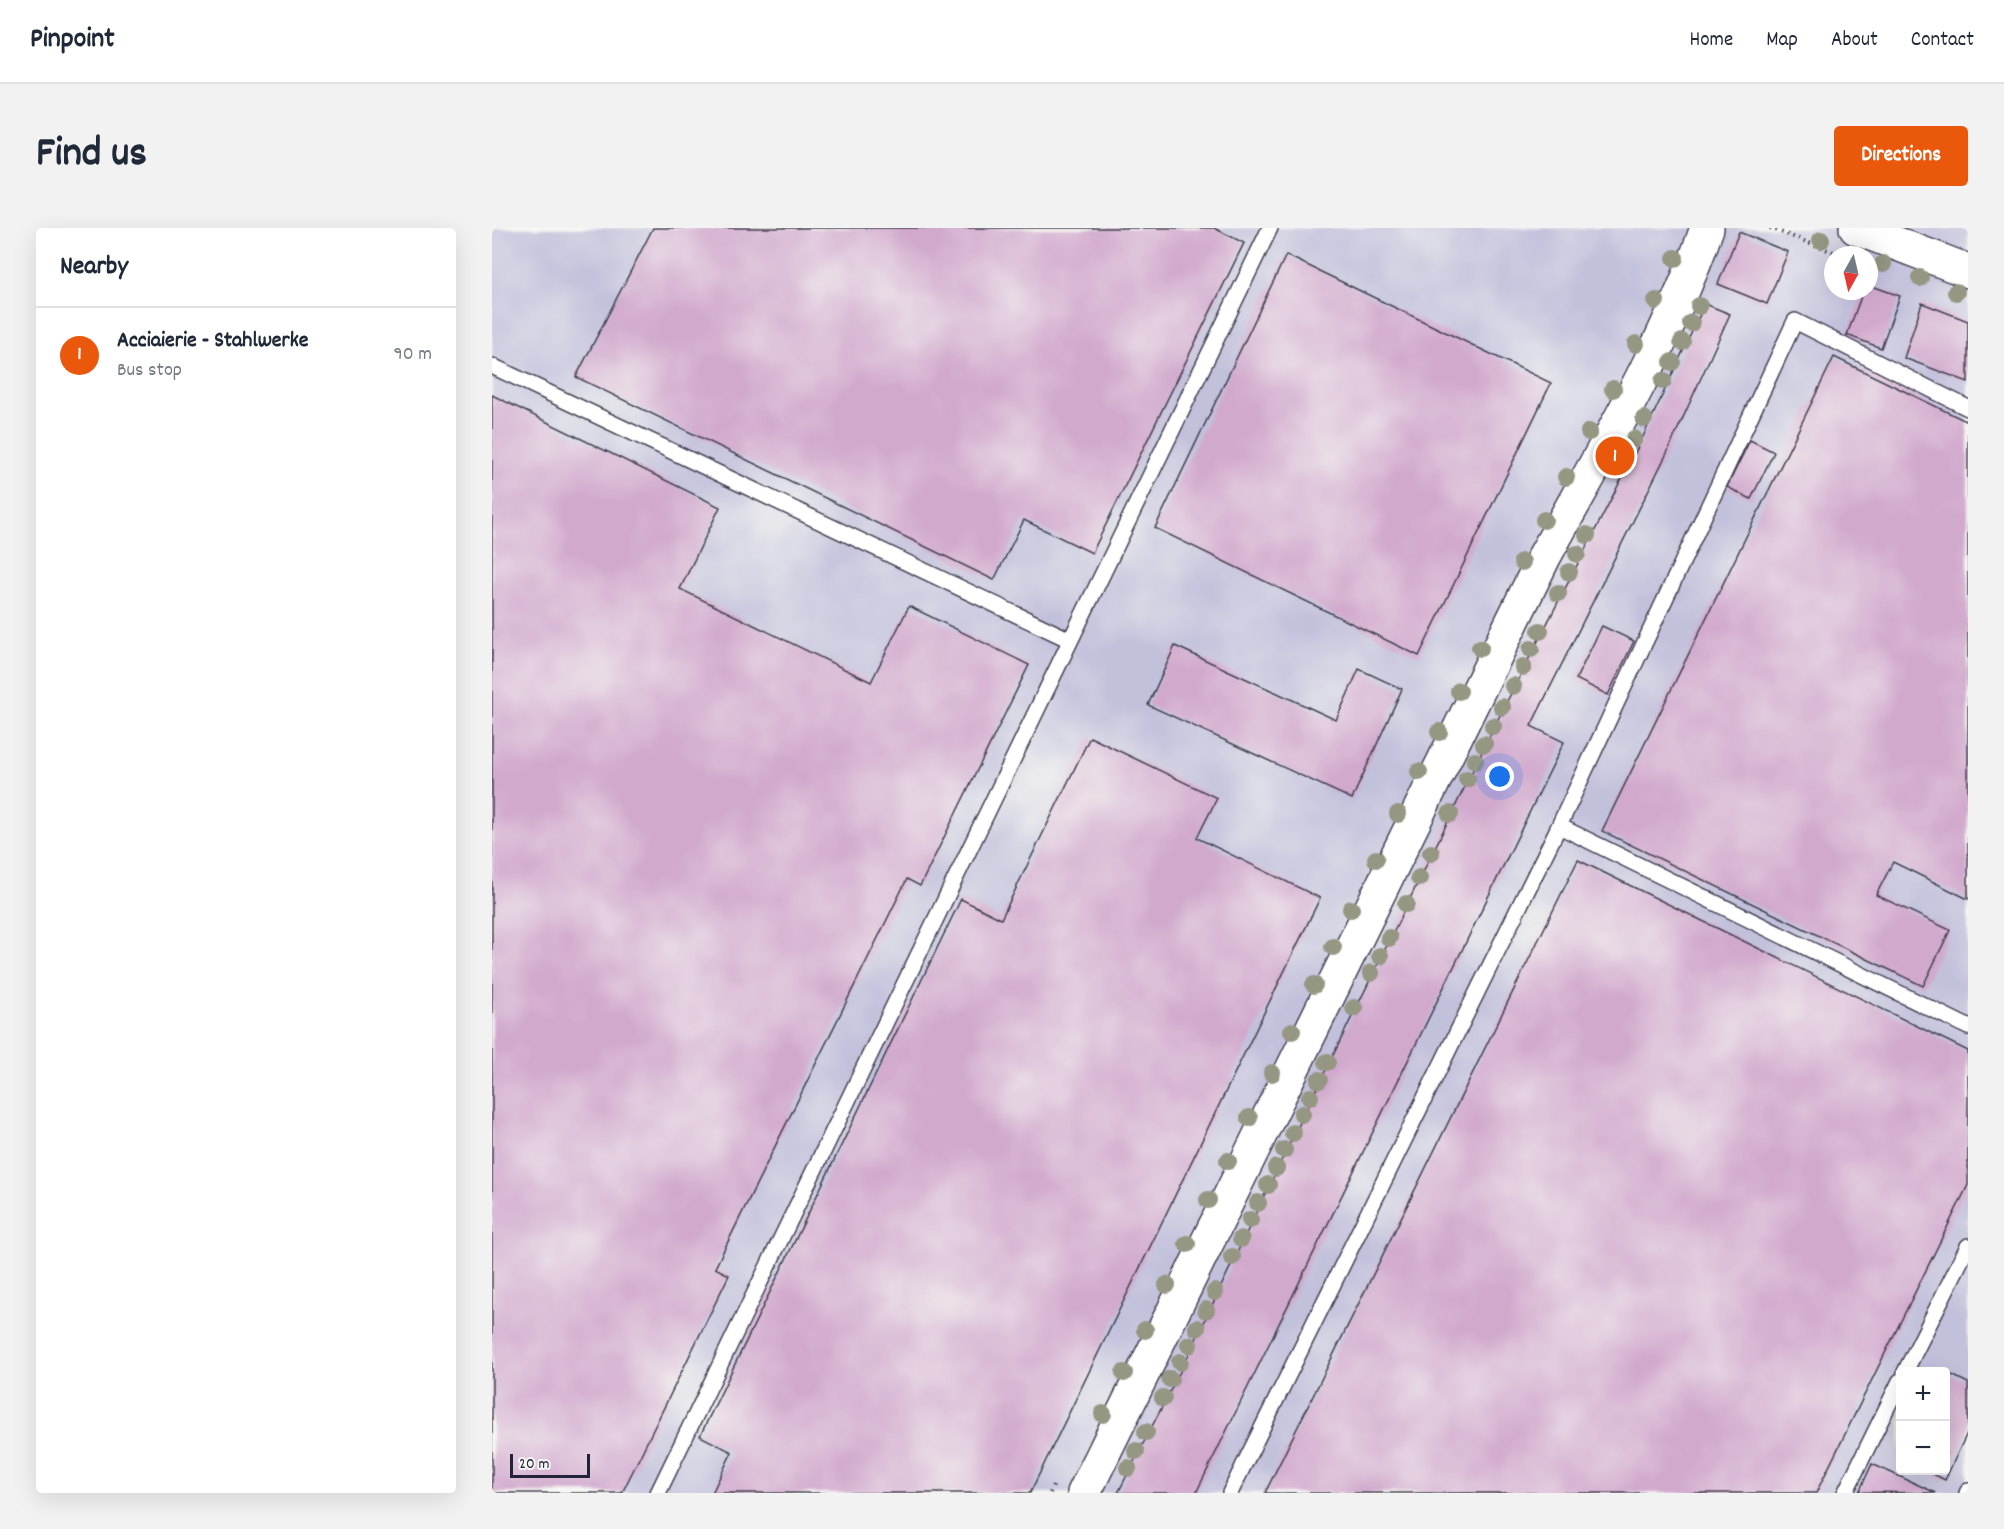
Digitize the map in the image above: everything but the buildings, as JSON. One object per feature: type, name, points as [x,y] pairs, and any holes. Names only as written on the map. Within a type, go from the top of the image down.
[{"type":"main road","points":[[1084,1493],[1544,557],[1627,407],[1678,306],[1707,228]]},
{"type":"main road","points":[[1856,228],[1968,271]]},
{"type":"lane","points":[[658,1493],[1270,228]]},
{"type":"lane","points":[[1230,1493],[1558,826],[1795,321],[1968,408]]},
{"type":"lane","points":[[492,366],[1070,640]]},
{"type":"lane","points":[[1558,826],[1968,1027]]},
{"type":"lane","points":[[1907,1367],[1968,1246]]},
{"type":"lane","points":[[1845,1493],[1896,1389]]},
{"type":"path","points":[[1770,228],[1779,229],[1824,248]]},
{"type":"shaded area","points":[[492,228],[1968,228],[1968,1493],[492,1493]]},
{"type":"place","name":"Acciaierie - Stahlwerke","points":[[1615,456]]}]
